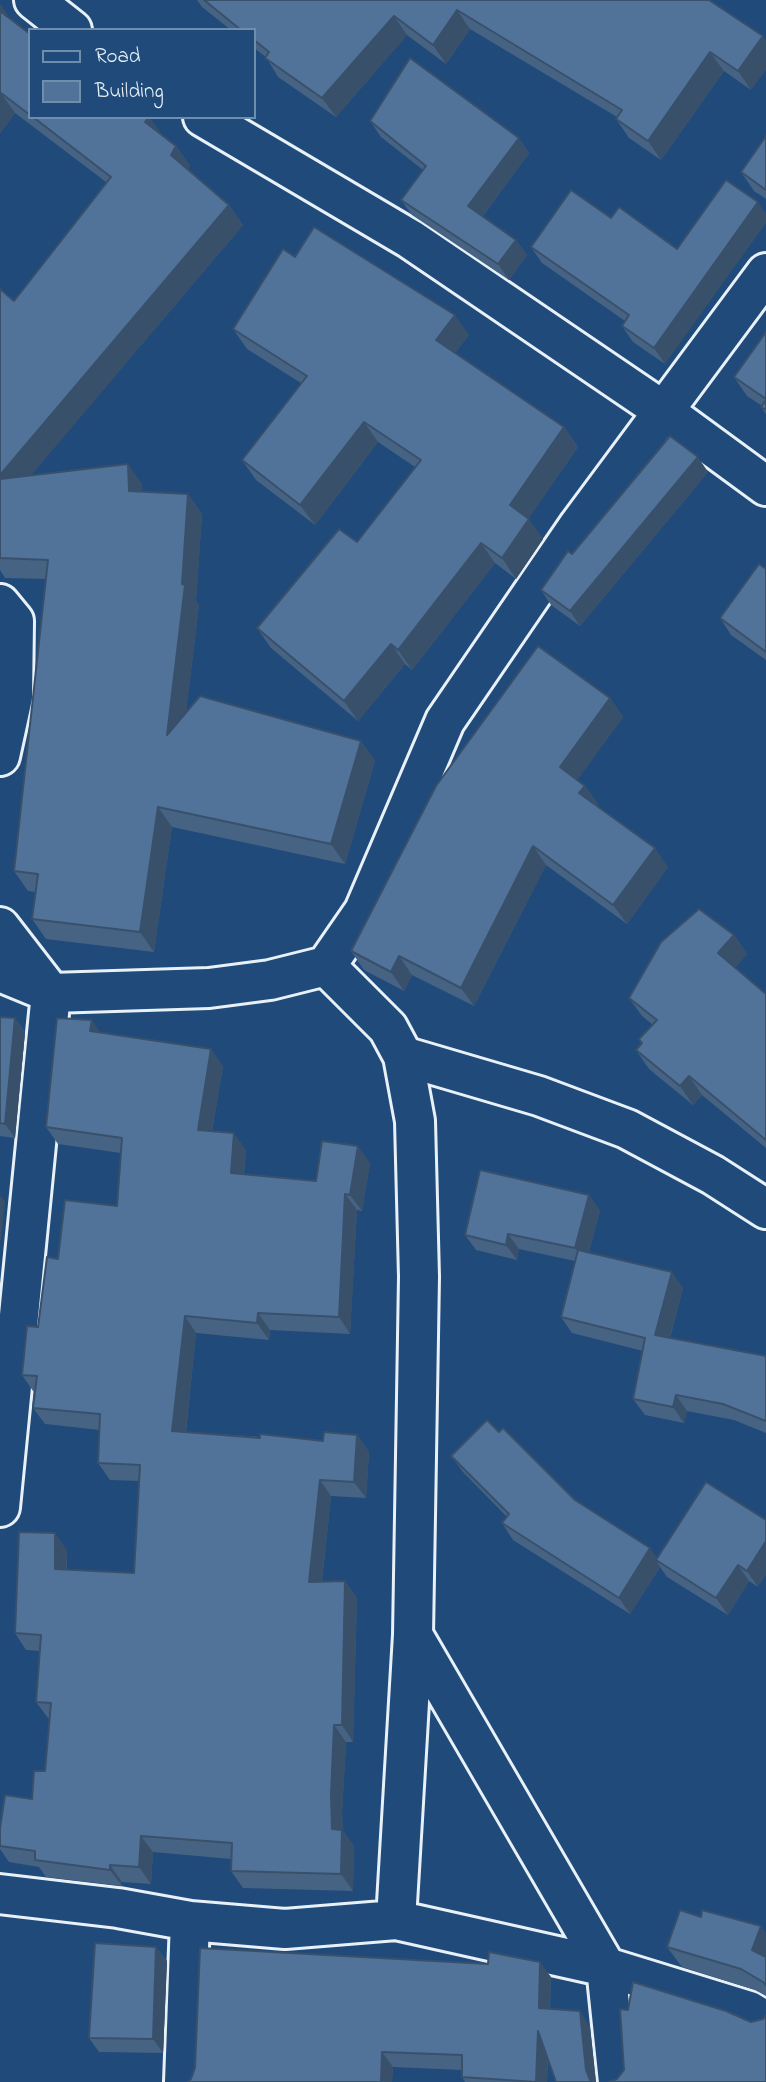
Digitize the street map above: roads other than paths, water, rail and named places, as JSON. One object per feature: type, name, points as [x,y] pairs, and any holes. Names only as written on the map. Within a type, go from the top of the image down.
[{"type":"street","points":[[34,0],[69,28]]},
{"type":"street","points":[[206,119],[410,239],[665,412],[766,486]]},
{"type":"street","points":[[0,972],[51,993],[209,988],[270,980],[326,966],[364,911],[445,722],[579,525],[766,273]]},
{"type":"street","points":[[0,604],[14,621],[13,697],[0,756]]},
{"type":"street","points":[[0,928],[51,993],[0,1507]]},
{"type":"street","points":[[326,966],[388,1028],[403,1056],[415,1121],[419,1277],[413,1635],[396,1920]]},
{"type":"street","points":[[403,1056],[539,1096],[627,1129],[713,1175],[766,1209]]},
{"type":"street","points":[[413,1635],[606,1967],[618,2082]]},
{"type":"street","points":[[0,1894],[118,1908],[190,1921],[285,1929],[396,1920],[606,1967],[749,2011],[766,2021]]},
{"type":"street","points":[[184,2082],[190,1921]]}]
